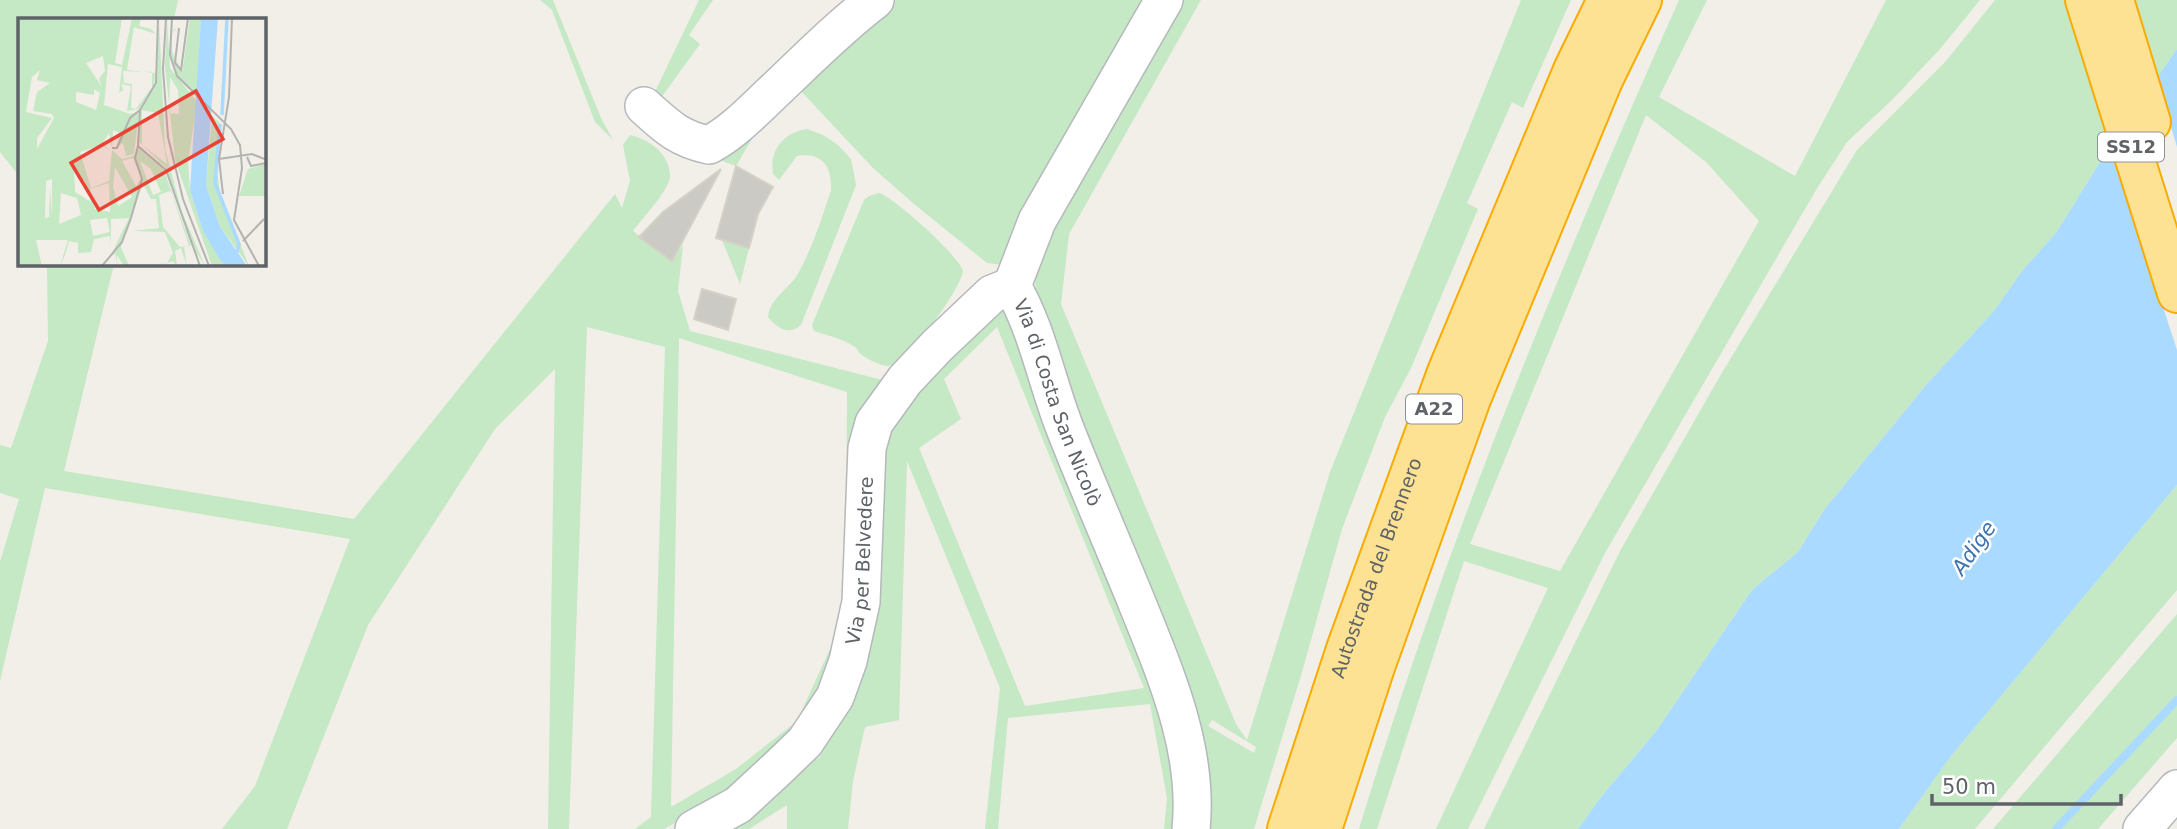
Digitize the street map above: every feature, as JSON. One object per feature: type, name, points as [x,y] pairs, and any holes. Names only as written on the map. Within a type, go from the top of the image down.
[{"type":"highway","name":"Autostrada del Brennero","points":[[1287,829],[1346,649],[1447,372],[1573,70],[1607,0]]},
{"type":"highway","name":"Autostrada del Brennero","points":[[1322,829],[1374,667],[1471,399],[1603,80],[1642,0]]},
{"type":"highway","name":"SS12","points":[[2085,0],[2177,293]]},
{"type":"highway","name":"SS12","points":[[2114,0],[2177,207]]},
{"type":"street","points":[[645,106],[667,128],[685,139],[709,145],[748,115],[875,0]]},
{"type":"street","name":"Via di Costa San Nicolò","points":[[1164,0],[1037,221],[1012,286],[1024,307],[1063,424],[1171,688],[1188,752],[1193,812],[1191,829]]},
{"type":"street","name":"Via per Belvedere","points":[[694,829],[738,804],[777,769],[804,742],[835,697],[848,661],[861,602],[867,448],[874,423],[905,380],[937,346],[992,294],[1012,286]]},
{"type":"street","points":[[2142,829],[2177,789]]},
{"type":"green space","points":[[0,0],[178,0],[174,18],[18,18],[18,175],[0,152]]},
{"type":"green space","points":[[540,0],[553,0],[601,118],[613,140],[595,122],[552,10]]},
{"type":"green space","points":[[699,0],[713,0],[689,35],[700,44],[655,106],[651,100]]},
{"type":"green space","points":[[886,0],[1152,0],[1004,265],[987,263],[914,204],[873,168],[800,90],[753,137],[736,166],[717,159]]},
{"type":"green space","points":[[1176,0],[1201,0],[1069,234],[1061,304],[1236,724],[1247,740],[1330,472],[1521,0],[1571,0],[1523,108],[1512,102],[1467,203],[1478,209],[1411,368],[1385,417],[1342,529],[1254,829],[1207,829],[1036,304],[1035,273],[1058,204]],"holes":[[[1212,720],[1256,747],[1254,753],[1208,726]]]},
{"type":"green space","points":[[1679,0],[1707,0],[1659,97],[1795,176],[1886,0],[1980,0],[1940,49],[1892,100],[1847,142],[1816,190],[1605,553],[1468,829],[1436,829],[1548,588],[1464,561],[1377,829],[1359,829],[1392,723],[1466,513],[1547,307]],"holes":[[[1646,115],[1706,162],[1759,221],[1560,571],[1470,544]]]},
{"type":"green space","points":[[1995,0],[2065,0],[2110,146],[2056,233],[2022,271],[1994,311],[1926,385],[1824,510],[1798,552],[1752,590],[1657,730],[1578,829],[1484,829],[1620,551],[1720,376],[1857,150],[1946,61]]},
{"type":"green space","points":[[2132,0],[2177,0],[2177,49],[2157,79]]},
{"type":"green space","points":[[807,129],[838,145],[851,159],[856,185],[801,325],[788,330],[779,327],[768,317],[770,310],[804,262],[831,190],[831,181],[824,162],[813,156],[797,156],[779,180],[773,174],[772,165],[776,150],[785,138]]},
{"type":"green space","points":[[630,135],[657,149],[669,168],[669,182],[633,231],[671,261],[683,245],[678,291],[690,331],[894,383],[838,671],[760,775],[664,829],[635,829],[651,817],[665,347],[587,327],[569,829],[548,829],[555,369],[495,429],[368,625],[287,829],[222,829],[255,786],[350,539],[45,488],[0,681],[0,562],[19,499],[0,493],[0,445],[11,448],[48,341],[47,266],[114,266],[64,471],[354,519],[615,194],[622,208],[630,181],[623,145]],"holes":[[[679,338],[847,392],[846,598],[836,636],[797,721],[736,769],[671,807]]]},
{"type":"green space","points":[[879,193],[926,228],[963,271],[953,294],[931,326],[906,354],[887,366],[860,354],[846,342],[814,331],[812,325],[864,200]]},
{"type":"green space","points":[[722,240],[749,248],[740,284]]},
{"type":"green space","points":[[999,300],[1011,312],[1153,661],[1184,829],[1164,829],[1167,798],[1150,704],[1008,718],[998,829],[985,829],[1000,688],[907,461],[899,720],[865,727],[853,781],[848,829],[787,829],[787,805],[749,829],[708,829],[820,757],[883,426]],"holes":[[[997,327],[1144,688],[1025,706],[919,448],[961,419],[944,379]]]},
{"type":"green space","points":[[2177,485],[2177,590],[1975,829],[1899,829],[1951,756]]},
{"type":"green space","points":[[2177,614],[2177,738],[2098,829],[1993,829]]},
{"type":"water","name":"Adige","points":[[2177,49],[2177,485],[1951,756],[1899,829],[1578,829],[1657,730],[1752,590],[1798,552],[1824,510],[1926,385],[1994,311],[2022,271],[2056,233],[2110,146]]},
{"type":"pier","points":[[2155,74],[2177,147],[2177,350],[2109,141]]},
{"type":"building","points":[[736,166],[773,187],[758,214],[749,248],[716,238]]},
{"type":"building","points":[[721,169],[672,261],[639,237],[663,212]]},
{"type":"building","points":[[702,289],[736,299],[728,330],[694,319]]},
{"type":"waterway","points":[[2056,829],[2177,700]]}]
